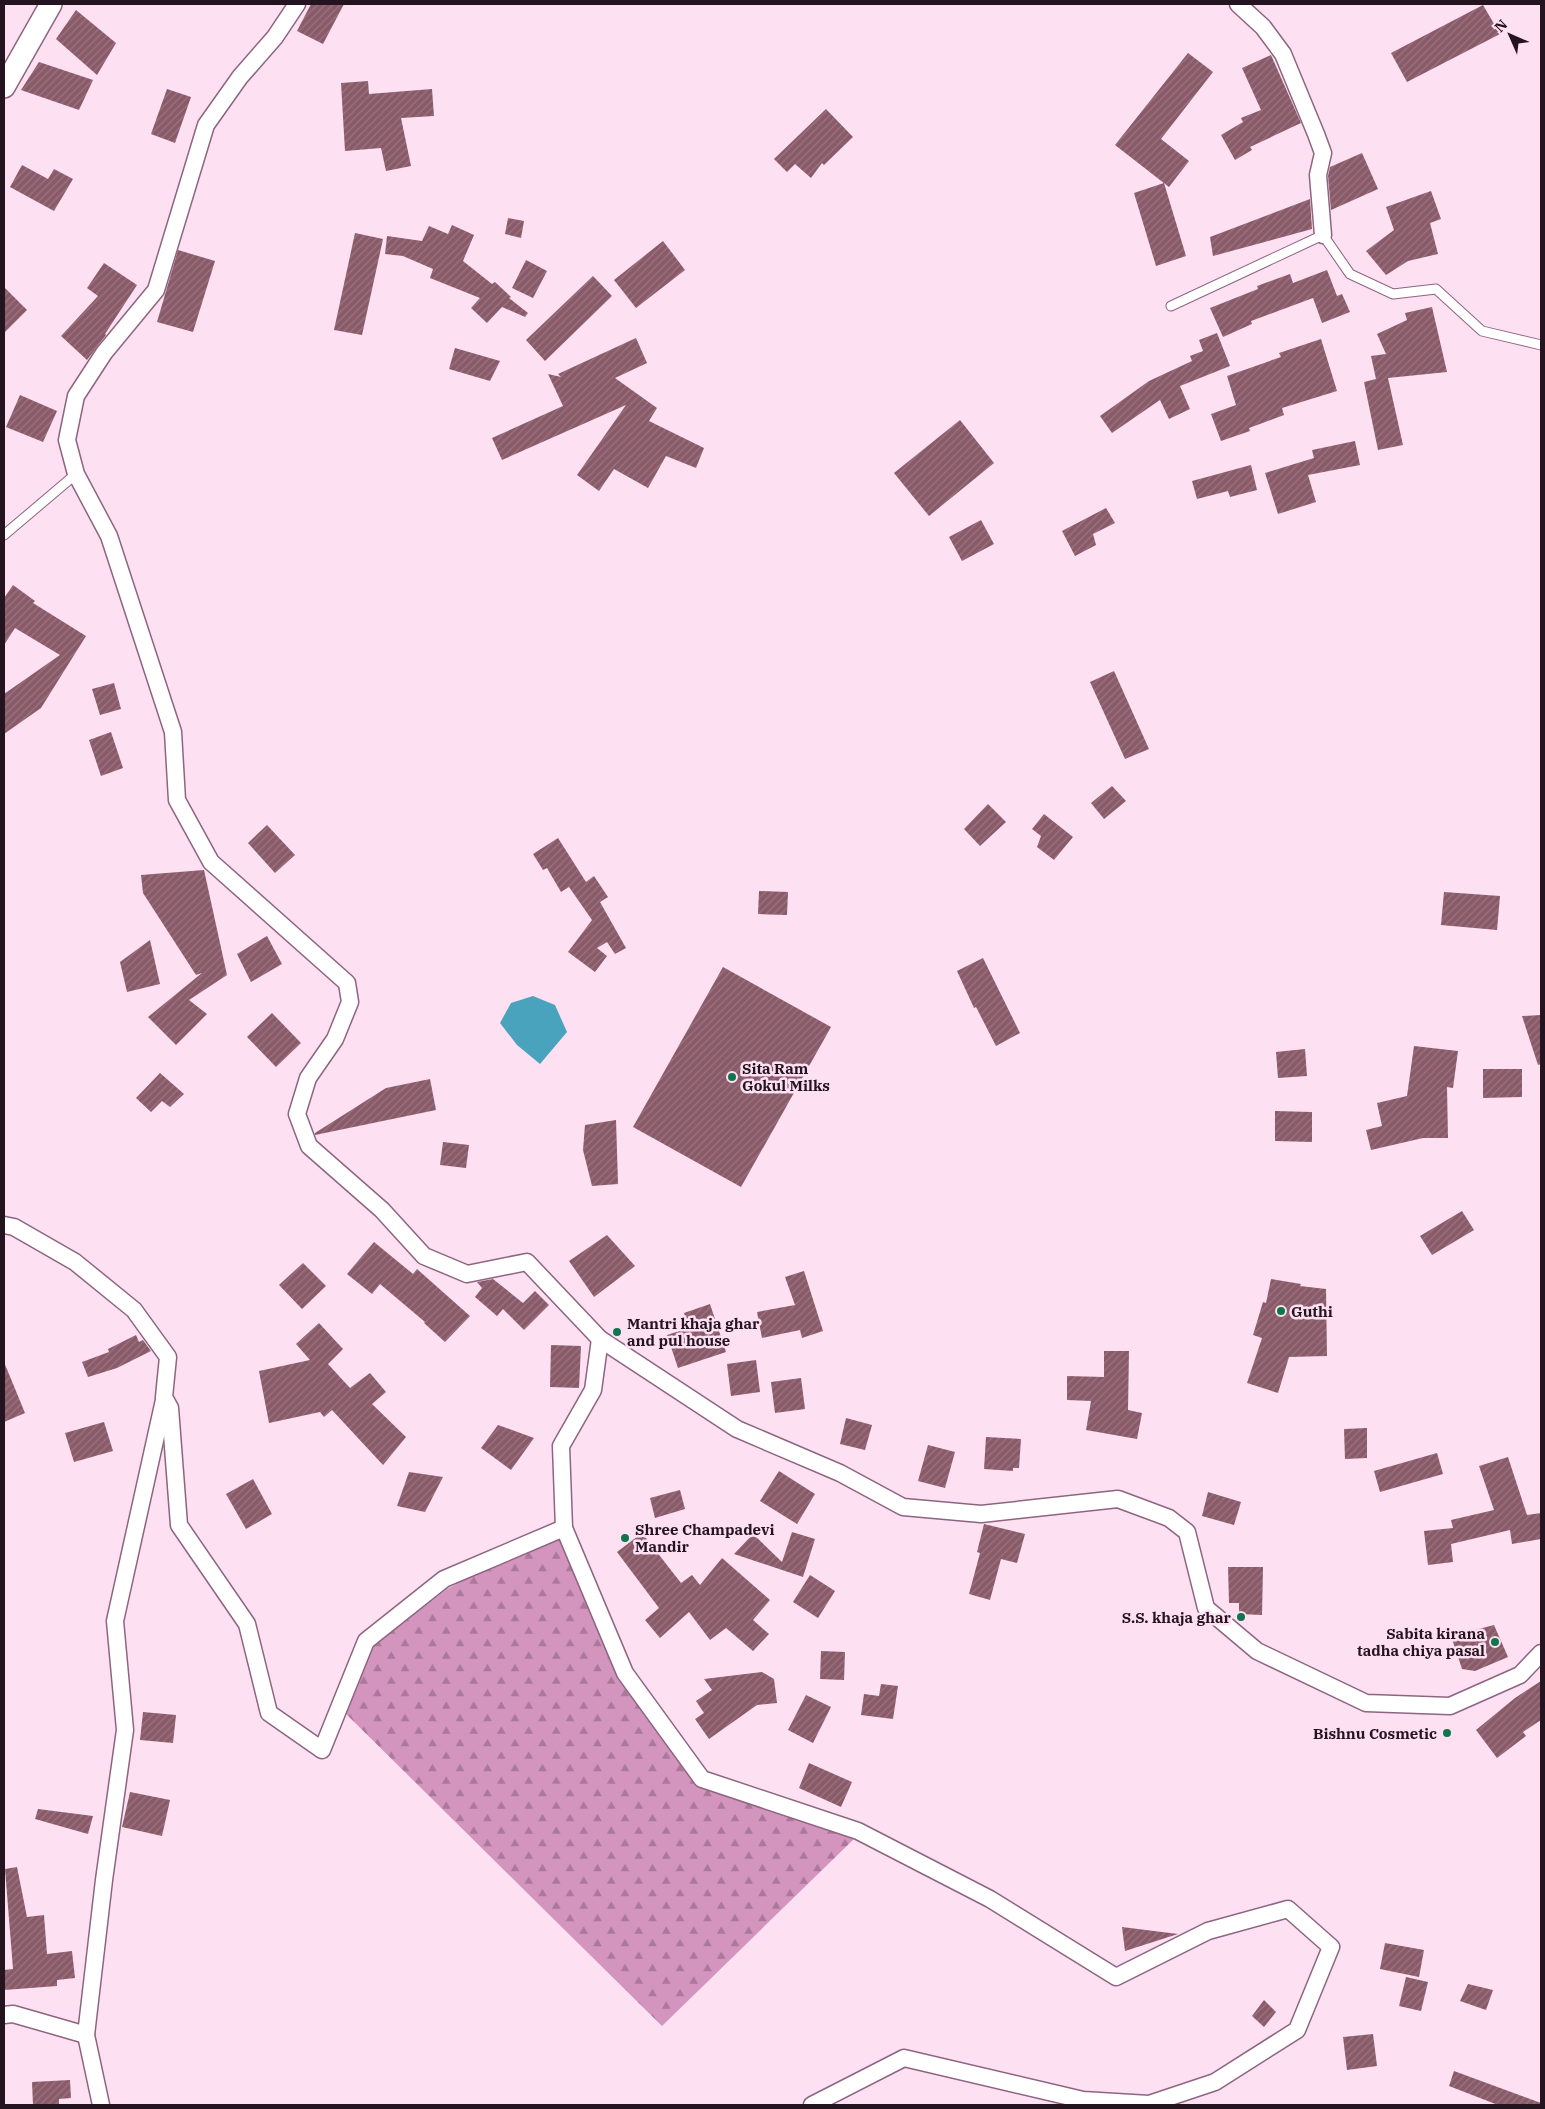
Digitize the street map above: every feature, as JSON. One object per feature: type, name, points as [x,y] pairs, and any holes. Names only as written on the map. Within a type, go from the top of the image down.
[{"type":"street","points":[[4,87],[51,4]]},
{"type":"street","points":[[297,4],[206,125],[156,290],[104,353],[76,396],[67,440],[76,474],[108,536],[173,732],[177,800],[210,862],[347,983],[350,1002],[335,1039],[308,1078],[297,1114],[309,1146],[382,1210],[424,1256],[467,1274],[527,1262],[600,1339],[738,1429],[840,1473],[903,1507],[981,1514],[1118,1499],[1169,1518],[1187,1532],[1206,1608],[1257,1651],[1366,1703],[1450,1706],[1520,1675],[1541,1653]]},
{"type":"street","points":[[1238,4],[1263,28],[1283,54],[1316,134],[1322,153],[1318,175],[1323,235]]},
{"type":"street","points":[[4,1225],[14,1227],[75,1262],[134,1310],[168,1356],[164,1397],[115,1621],[125,1730],[104,1880],[86,2035],[101,2105]]},
{"type":"street","points":[[600,1339],[593,1390],[561,1446],[564,1528],[625,1673],[702,1779],[858,1831],[990,1899],[1116,1977],[1208,1931],[1288,1908],[1331,1947],[1297,2030],[1215,2082],[1149,2104],[1083,2100],[904,2058],[812,2105]]},
{"type":"street","points":[[164,1397],[170,1408],[179,1525],[247,1624],[269,1713],[322,1750],[366,1641],[444,1579],[564,1528]]},
{"type":"street","points":[[4,2015],[13,2014],[86,2035]]},
{"type":"lane","points":[[1171,306],[1323,235],[1350,274],[1393,294],[1436,289],[1482,331],[1541,345]]},
{"type":"lane","points":[[4,535],[76,474]]},
{"type":"green space","points":[[564,1528],[625,1673],[693,1782],[856,1837],[662,2026],[339,1707],[374,1646],[447,1589]]},
{"type":"water","points":[[533,996],[555,1005],[567,1032],[540,1064],[517,1045],[500,1023],[511,1003]]},
{"type":"building","points":[[311,4],[344,4],[323,44],[297,31]]},
{"type":"building","points":[[1483,5],[1500,34],[1407,82],[1391,53]]},
{"type":"building","points":[[76,10],[116,43],[97,75],[56,39]]},
{"type":"building","points":[[1188,53],[1213,72],[1161,139],[1189,161],[1169,187],[1115,145]]},
{"type":"building","points":[[1271,55],[1301,123],[1250,147],[1252,150],[1235,160],[1221,135],[1243,122],[1241,118],[1261,110],[1242,68]]},
{"type":"building","points":[[39,62],[93,80],[79,110],[21,90]]},
{"type":"building","points":[[368,81],[369,94],[432,89],[434,116],[401,118],[411,166],[386,171],[381,148],[345,151],[341,83]]},
{"type":"building","points":[[167,89],[191,97],[175,143],[151,134]]},
{"type":"building","points":[[826,109],[853,137],[824,165],[822,163],[811,178],[795,164],[787,172],[774,159]]},
{"type":"building","points":[[1362,153],[1378,189],[1331,210],[1328,176],[1330,167]]},
{"type":"building","points":[[22,165],[48,179],[54,169],[73,179],[54,211],[10,187]]},
{"type":"building","points":[[1164,183],[1186,256],[1156,266],[1134,193]]},
{"type":"building","points":[[1431,191],[1441,219],[1430,223],[1438,254],[1408,261],[1386,275],[1366,251],[1394,230],[1386,207]]},
{"type":"building","points":[[1310,199],[1312,229],[1213,256],[1210,237]]},
{"type":"building","points":[[508,218],[524,221],[521,238],[505,234]]},
{"type":"building","points":[[452,225],[474,235],[463,261],[492,284],[495,282],[511,297],[509,298],[528,313],[525,317],[502,307],[487,323],[471,308],[480,298],[430,278],[433,269],[403,256],[385,254],[387,236],[422,241],[429,226],[448,234]]},
{"type":"building","points":[[355,233],[383,239],[362,335],[334,330]]},
{"type":"building","points":[[663,241],[685,270],[636,308],[614,280]]},
{"type":"building","points":[[178,250],[215,261],[193,332],[157,322]]},
{"type":"building","points":[[526,260],[547,271],[533,298],[512,288]]},
{"type":"building","points":[[104,263],[137,285],[106,335],[87,360],[61,336],[98,296],[87,288]]},
{"type":"building","points":[[1327,270],[1337,296],[1342,294],[1350,312],[1322,323],[1313,298],[1251,321],[1252,324],[1223,337],[1210,308],[1258,289],[1257,286],[1290,274],[1293,283]]},
{"type":"building","points":[[593,276],[612,296],[545,361],[526,340]]},
{"type":"building","points":[[4,287],[27,310],[4,333]]},
{"type":"building","points":[[1432,307],[1447,372],[1388,378],[1403,445],[1378,450],[1364,382],[1376,379],[1371,356],[1386,354],[1377,334],[1407,320],[1405,313]]},
{"type":"building","points":[[1217,333],[1230,366],[1180,386],[1190,409],[1169,419],[1160,400],[1112,433],[1100,416],[1149,381],[1192,361],[1190,356],[1203,351],[1199,340]]},
{"type":"building","points":[[636,338],[647,363],[615,378],[657,408],[649,421],[704,448],[696,468],[666,456],[648,488],[614,469],[599,491],[577,475],[626,405],[502,460],[492,438],[563,406],[548,374],[561,377],[558,374]]},
{"type":"building","points":[[1321,339],[1337,391],[1282,408],[1284,415],[1249,428],[1250,431],[1221,441],[1211,414],[1236,405],[1227,376],[1281,357],[1279,353]]},
{"type":"building","points":[[455,348],[500,361],[490,381],[449,369]]},
{"type":"building","points":[[20,395],[57,411],[43,442],[6,427]]},
{"type":"building","points":[[960,420],[994,463],[929,516],[894,473]]},
{"type":"building","points":[[1355,441],[1360,465],[1308,475],[1316,502],[1278,514],[1265,473],[1314,458],[1312,450]]},
{"type":"building","points":[[1251,465],[1257,490],[1230,497],[1228,491],[1197,499],[1192,481]]},
{"type":"building","points":[[1106,508],[1115,523],[1093,534],[1096,545],[1075,556],[1062,531]]},
{"type":"building","points":[[981,520],[994,544],[962,561],[949,537]]},
{"type":"building","points":[[13,585],[35,601],[33,603],[86,636],[41,708],[4,734],[4,694],[60,655],[15,628],[4,645],[4,598]]},
{"type":"building","points":[[1114,671],[1149,749],[1125,759],[1090,682]]},
{"type":"building","points":[[114,683],[121,709],[100,715],[92,689]]},
{"type":"building","points":[[111,732],[123,768],[101,776],[89,740]]},
{"type":"building","points":[[1112,786],[1126,801],[1104,819],[1091,803]]},
{"type":"building","points":[[988,804],[1006,822],[980,846],[964,829]]},
{"type":"building","points":[[1044,814],[1073,837],[1054,860],[1037,847],[1041,836],[1032,829]]},
{"type":"building","points":[[267,825],[295,855],[275,873],[248,843]]},
{"type":"building","points":[[558,838],[586,882],[594,876],[608,897],[600,902],[626,948],[615,954],[607,942],[597,948],[607,956],[595,972],[568,952],[592,920],[569,887],[561,892],[547,868],[543,870],[533,854]]},
{"type":"building","points":[[204,870],[227,975],[189,1000],[207,1014],[176,1045],[148,1017],[202,973],[196,975],[143,893],[141,875]]},
{"type":"building","points":[[759,891],[788,892],[787,915],[758,914]]},
{"type":"building","points":[[1444,892],[1500,896],[1497,930],[1441,925]]},
{"type":"building","points":[[267,936],[282,964],[251,982],[237,954]]},
{"type":"building","points":[[150,940],[160,984],[127,992],[120,962]]},
{"type":"building","points":[[983,958],[1020,1033],[996,1046],[976,1007],[974,1008],[957,971]]},
{"type":"building","name":"Sita Ram Gokul Milks","points":[[723,967],[831,1027],[741,1187],[633,1127]]},
{"type":"building","points":[[272,1013],[301,1043],[276,1067],[247,1037]]},
{"type":"building","points":[[1541,1015],[1541,1064],[1538,1065],[1522,1016]]},
{"type":"building","points":[[1414,1046],[1458,1051],[1453,1088],[1447,1087],[1448,1138],[1423,1138],[1371,1150],[1366,1130],[1382,1126],[1377,1103],[1407,1096]]},
{"type":"building","points":[[1305,1049],[1307,1076],[1278,1078],[1276,1052]]},
{"type":"building","points":[[1483,1069],[1522,1069],[1522,1097],[1483,1098]]},
{"type":"building","points":[[160,1073],[184,1094],[170,1107],[162,1101],[151,1112],[136,1098]]},
{"type":"building","points":[[430,1079],[436,1110],[315,1135],[315,1133],[386,1088]]},
{"type":"building","points":[[1275,1111],[1312,1112],[1312,1142],[1275,1141]]},
{"type":"building","points":[[616,1120],[618,1184],[592,1186],[583,1150],[585,1125]]},
{"type":"building","points":[[443,1142],[469,1145],[466,1168],[440,1165]]},
{"type":"building","points":[[1462,1211],[1474,1230],[1432,1255],[1420,1236]]},
{"type":"building","points":[[607,1235],[635,1266],[594,1297],[569,1261]]},
{"type":"building","points":[[374,1242],[413,1274],[417,1269],[470,1316],[445,1342],[425,1322],[380,1284],[372,1294],[347,1274]]},
{"type":"building","points":[[303,1263],[326,1286],[302,1309],[279,1285]]},
{"type":"building","points":[[804,1271],[823,1331],[802,1338],[800,1330],[762,1338],[757,1312],[795,1305],[785,1277]]},
{"type":"building","points":[[493,1279],[523,1303],[535,1291],[549,1305],[524,1330],[503,1309],[497,1316],[475,1297],[482,1288],[477,1282]]},
{"type":"building","points":[[1271,1279],[1301,1284],[1300,1286],[1326,1289],[1327,1356],[1289,1357],[1278,1393],[1247,1383],[1262,1338],[1253,1335],[1263,1302],[1266,1303]]},
{"type":"building","points":[[710,1304],[726,1352],[678,1368],[667,1335],[689,1328],[684,1313]]},
{"type":"building","points":[[319,1323],[343,1349],[328,1364],[350,1388],[370,1373],[386,1392],[372,1404],[406,1437],[383,1465],[332,1410],[324,1417],[320,1412],[269,1423],[259,1371],[310,1360],[296,1344]]},
{"type":"building","points":[[136,1335],[139,1342],[143,1340],[151,1351],[117,1368],[88,1377],[82,1362],[109,1352],[108,1349]]},
{"type":"building","points":[[551,1345],[581,1346],[579,1388],[550,1387]]},
{"type":"building","points":[[1104,1351],[1129,1351],[1128,1410],[1142,1413],[1137,1439],[1086,1430],[1091,1401],[1067,1400],[1067,1376],[1104,1377]]},
{"type":"building","points":[[756,1360],[760,1392],[731,1396],[727,1364]]},
{"type":"building","points":[[4,1362],[25,1413],[4,1422]]},
{"type":"building","points":[[801,1378],[805,1409],[775,1413],[771,1382]]},
{"type":"building","points":[[846,1418],[872,1425],[865,1450],[840,1444]]},
{"type":"building","points":[[104,1422],[113,1451],[74,1462],[65,1433]]},
{"type":"building","points":[[498,1425],[534,1438],[511,1470],[481,1448]]},
{"type":"building","points":[[1367,1428],[1367,1458],[1345,1459],[1344,1429]]},
{"type":"building","points":[[986,1437],[1021,1439],[1019,1468],[1013,1468],[1013,1471],[984,1469]]},
{"type":"building","points":[[928,1445],[955,1452],[945,1488],[918,1481]]},
{"type":"building","points":[[1437,1453],[1443,1474],[1380,1492],[1374,1471]]},
{"type":"building","points":[[1508,1457],[1527,1515],[1541,1513],[1541,1539],[1512,1544],[1510,1530],[1451,1544],[1453,1562],[1428,1565],[1424,1531],[1453,1528],[1451,1520],[1494,1510],[1479,1466]]},
{"type":"building","points":[[779,1471],[815,1494],[797,1524],[760,1501]]},
{"type":"building","points":[[409,1472],[443,1477],[425,1512],[397,1506]]},
{"type":"building","points":[[253,1479],[272,1514],[246,1529],[226,1494]]},
{"type":"building","points":[[680,1490],[685,1509],[655,1518],[650,1498]]},
{"type":"building","points":[[1208,1492],[1241,1502],[1234,1525],[1202,1516]]},
{"type":"building","points":[[984,1524],[1025,1534],[1017,1563],[1001,1559],[990,1600],[969,1594],[980,1553],[977,1552]]},
{"type":"building","points":[[792,1532],[815,1539],[803,1577],[734,1554],[753,1534],[782,1562]]},
{"type":"building","points":[[642,1533],[681,1583],[692,1575],[700,1585],[722,1558],[770,1600],[753,1620],[769,1634],[753,1651],[726,1628],[710,1640],[689,1612],[660,1638],[645,1620],[659,1608],[617,1552]]},
{"type":"building","points":[[1228,1567],[1263,1567],[1262,1615],[1239,1614],[1239,1603],[1229,1603]]},
{"type":"building","points":[[810,1575],[835,1591],[818,1618],[793,1602]]},
{"type":"building","points":[[1494,1625],[1508,1657],[1475,1671],[1462,1669],[1451,1636]]},
{"type":"building","points":[[821,1651],[845,1652],[844,1680],[820,1679]]},
{"type":"building","points":[[762,1672],[774,1679],[777,1703],[757,1705],[709,1739],[695,1719],[704,1713],[696,1701],[712,1690],[704,1679]]},
{"type":"building","points":[[1541,1681],[1541,1720],[1523,1732],[1526,1736],[1497,1758],[1476,1730],[1515,1698]]},
{"type":"building","points":[[881,1684],[898,1686],[893,1719],[861,1715],[864,1694],[879,1696]]},
{"type":"building","points":[[806,1695],[831,1707],[813,1743],[788,1730]]},
{"type":"building","points":[[143,1712],[176,1715],[173,1743],[140,1740]]},
{"type":"building","points":[[809,1763],[852,1782],[841,1807],[799,1788]]},
{"type":"building","points":[[130,1792],[170,1800],[162,1836],[122,1827]]},
{"type":"building","points":[[38,1809],[93,1816],[88,1834],[35,1819]]},
{"type":"building","points":[[17,1867],[27,1917],[44,1915],[47,1954],[72,1951],[75,1978],[57,1980],[57,1986],[4,1990],[4,1970],[13,1969],[5,1869]]},
{"type":"building","points":[[1122,1927],[1178,1934],[1125,1951]]},
{"type":"building","points":[[1385,1943],[1424,1950],[1419,1977],[1380,1969]]},
{"type":"building","points":[[1406,1977],[1428,1982],[1421,2011],[1399,2006]]},
{"type":"building","points":[[1468,1984],[1493,1990],[1486,2010],[1460,2001]]},
{"type":"building","points":[[1264,2000],[1276,2012],[1264,2027],[1252,2016]]},
{"type":"building","points":[[1373,2034],[1377,2066],[1347,2070],[1343,2037]]},
{"type":"building","points":[[1454,2071],[1541,2103],[1540,2105],[1498,2105],[1449,2086]]},
{"type":"building","points":[[70,2080],[71,2098],[59,2099],[59,2105],[33,2105],[32,2082]]},
{"type":"place","name":"Sita Ram Gokul Milks","points":[[732,1077]]},
{"type":"place","name":"Guthi","points":[[1281,1311]]},
{"type":"place","name":"Mantri khaja ghar and pul house","points":[[617,1332]]},
{"type":"place","name":"Shree Champadevi Mandir","points":[[625,1538]]},
{"type":"place","name":"S.S. khaja ghar","points":[[1241,1617]]},
{"type":"place","name":"Sabita kirana tadha chiya pasal","points":[[1495,1642]]},
{"type":"place","name":"Bishnu Cosmetic","points":[[1447,1733]]}]
